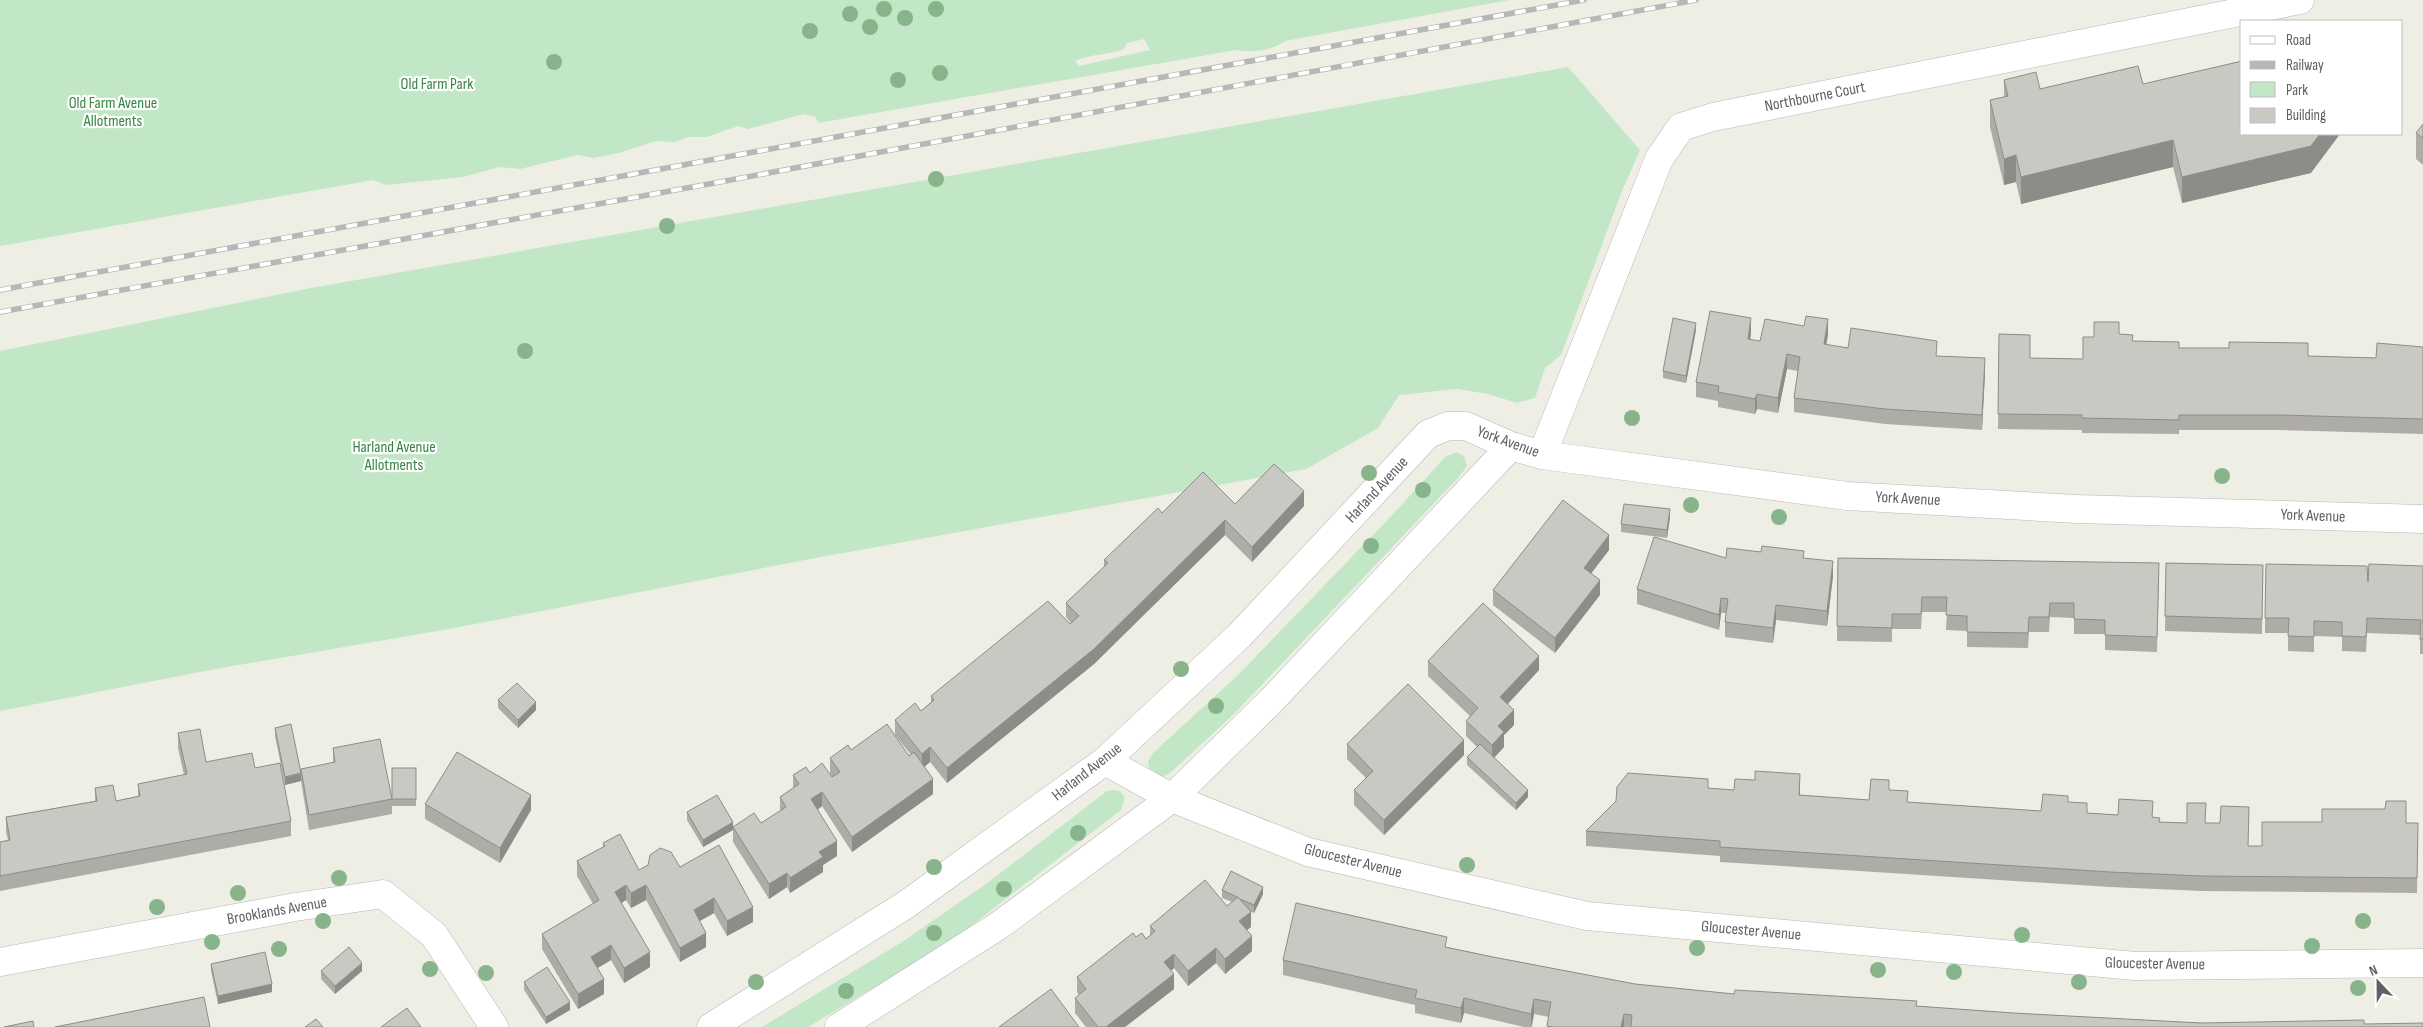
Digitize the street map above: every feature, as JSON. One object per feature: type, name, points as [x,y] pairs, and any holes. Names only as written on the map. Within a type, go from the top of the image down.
[{"type":"street","name":"Northbourne Court","points":[[1542,455],[1659,159],[1681,127],[1723,115],[2300,0]]},
{"type":"street","name":"York Avenue","points":[[1411,453],[1428,434],[1448,426],[1466,426],[1511,446],[1542,455],[1847,496],[2077,509],[2423,519]]},
{"type":"street","points":[[839,1027],[998,926],[1172,798],[1271,701],[1511,446]]},
{"type":"street","name":"Harland Avenue","points":[[712,1027],[907,904],[1105,761],[1240,636],[1411,453]]},
{"type":"street","name":"Gloucester Avenue","points":[[1105,761],[1172,798],[1308,852],[1587,916],[2135,966],[2423,963]]},
{"type":"street","name":"Brooklands Avenue","points":[[0,962],[295,906],[383,894],[434,935],[494,1027]]},
{"type":"green space","points":[[0,0],[1509,0],[1285,41],[1274,47],[1262,50],[1236,50],[818,123],[815,117],[804,114],[748,129],[738,126],[707,137],[688,137],[675,142],[656,141],[619,153],[593,158],[578,155],[520,169],[499,167],[463,177],[386,185],[373,180],[0,246]],"holes":[[[1144,39],[1150,50],[1079,66],[1075,61],[1123,50],[1127,43]]]},
{"type":"green space","name":"Harland Avenue Allotments","points":[[1568,67],[1640,150],[1622,191],[1561,355],[1545,368],[1535,398],[1517,403],[1488,394],[1457,389],[1399,395],[1378,428],[1306,469],[810,559],[449,629],[210,670],[0,711],[0,351],[311,288]]},
{"type":"green space","points":[[1457,452],[1464,456],[1467,466],[1458,478],[1234,714],[1170,773],[1162,777],[1149,768],[1148,761],[1154,752],[1237,676],[1397,510],[1445,457]]},
{"type":"green space","points":[[1107,791],[1120,791],[1125,797],[1121,810],[954,939],[808,1027],[762,1027],[902,942],[986,884]]},
{"type":"building","points":[[2240,61],[2240,135],[2319,135],[2311,146],[2182,177],[2173,140],[2021,177],[2016,155],[2004,159],[1990,100],[2008,96],[2004,80],[2036,72],[2040,89],[2138,66],[2143,84]]},
{"type":"building","points":[[2423,124],[2423,138],[2416,133]]},
{"type":"building","points":[[1710,311],[1751,318],[1748,339],[1760,341],[1765,319],[1804,326],[1806,316],[1828,319],[1824,344],[1848,348],[1851,328],[1937,341],[1936,356],[1985,358],[1982,415],[1885,409],[1794,398],[1800,357],[1787,354],[1778,398],[1757,394],[1755,399],[1718,392],[1719,386],[1696,382]]},
{"type":"building","points":[[1673,318],[1696,323],[1686,376],[1663,371]]},
{"type":"building","points":[[2094,322],[2119,322],[2119,334],[2133,335],[2132,341],[2179,342],[2179,348],[2229,348],[2229,342],[2308,343],[2308,356],[2376,358],[2377,343],[2423,347],[2423,419],[2279,415],[2179,415],[2179,420],[2082,418],[2082,415],[1998,414],[1999,334],[2030,335],[2030,358],[2083,359],[2083,337],[2094,337]]},
{"type":"building","points":[[1274,464],[1304,491],[1252,547],[1225,520],[1094,649],[947,768],[930,747],[922,754],[895,720],[915,703],[921,711],[934,700],[931,696],[1048,601],[1070,624],[1079,616],[1066,603],[1108,563],[1104,560],[1158,508],[1162,513],[1203,472],[1235,504]]},
{"type":"building","points":[[1563,500],[1609,535],[1584,568],[1600,580],[1555,638],[1493,590]]},
{"type":"building","points":[[1624,504],[1670,509],[1667,530],[1621,524]]},
{"type":"building","points":[[1654,537],[1726,558],[1727,548],[1761,552],[1762,546],[1804,551],[1803,558],[1833,561],[1827,611],[1776,605],[1773,628],[1725,622],[1728,599],[1721,598],[1719,615],[1637,589]]},
{"type":"building","points":[[1838,558],[2159,563],[2157,637],[2105,635],[2105,620],[2074,619],[2074,603],[2050,603],[2049,617],[2029,617],[2028,633],[1967,632],[1967,616],[1946,615],[1947,597],[1922,597],[1921,614],[1892,614],[1892,628],[1837,626]]},
{"type":"building","points":[[2166,563],[2263,565],[2262,619],[2165,616]]},
{"type":"building","points":[[2266,564],[2367,566],[2368,582],[2369,564],[2423,566],[2423,639],[2420,639],[2421,620],[2367,618],[2366,637],[2342,636],[2342,622],[2314,621],[2314,637],[2288,636],[2289,618],[2265,618]]},
{"type":"building","points":[[1483,603],[1539,656],[1500,697],[1514,710],[1498,726],[1504,732],[1492,745],[1466,721],[1478,708],[1428,661]]},
{"type":"building","points":[[517,683],[536,702],[518,720],[498,700]]},
{"type":"building","points":[[1408,684],[1464,740],[1384,820],[1354,790],[1373,771],[1347,744]]},
{"type":"building","points":[[291,724],[301,773],[285,777],[275,728]]},
{"type":"building","points":[[887,724],[909,756],[914,752],[933,779],[852,837],[822,792],[811,799],[837,841],[819,852],[823,857],[790,878],[787,873],[769,884],[733,827],[754,813],[761,823],[786,807],[780,797],[799,784],[793,775],[806,767],[810,773],[822,763],[832,777],[840,772],[830,758],[848,745],[851,750]]},
{"type":"building","points":[[200,729],[206,762],[252,753],[255,768],[280,763],[291,821],[0,876],[0,842],[10,840],[6,817],[97,801],[95,788],[113,785],[116,801],[140,796],[138,784],[187,774],[178,733]]},
{"type":"building","points":[[380,739],[392,799],[309,815],[301,769],[335,762],[333,748]]},
{"type":"building","points":[[1480,744],[1528,790],[1516,803],[1467,757]]},
{"type":"building","points":[[457,752],[531,795],[500,848],[425,804]]},
{"type":"building","points":[[392,768],[416,768],[416,799],[392,799]]},
{"type":"building","points":[[1755,771],[1800,774],[1799,795],[1869,800],[1871,779],[1889,780],[1889,790],[1908,791],[1907,802],[2041,811],[2043,794],[2068,796],[2068,802],[2087,803],[2087,813],[2118,815],[2119,799],[2153,801],[2152,817],[2160,818],[2159,822],[2187,823],[2187,803],[2206,803],[2205,823],[2220,823],[2221,806],[2249,807],[2248,846],[2262,846],[2262,822],[2322,822],[2322,809],[2385,809],[2386,801],[2406,801],[2406,823],[2418,823],[2417,878],[2202,876],[2110,872],[1720,847],[1720,841],[1586,831],[1616,801],[1617,787],[1628,773],[1708,779],[1708,788],[1734,790],[1735,779],[1755,780]]},
{"type":"building","points":[[717,795],[733,822],[703,840],[687,812]]},
{"type":"building","points":[[620,834],[639,870],[648,865],[650,855],[660,848],[671,852],[680,867],[719,845],[753,907],[727,921],[714,898],[694,910],[706,933],[680,948],[646,885],[631,893],[626,885],[615,892],[650,952],[624,968],[611,945],[591,957],[604,979],[578,994],[542,934],[599,900],[577,861],[605,846],[603,843]]},
{"type":"building","points":[[1231,871],[1263,887],[1254,905],[1222,890]]},
{"type":"building","points":[[1205,880],[1227,906],[1238,897],[1251,912],[1239,921],[1252,936],[1225,959],[1216,948],[1188,971],[1174,954],[1164,962],[1174,974],[1106,1027],[1098,1027],[1075,998],[1086,989],[1077,977],[1133,933],[1136,937],[1142,933],[1146,939],[1155,931],[1150,926]]},
{"type":"building","points":[[1296,903],[1447,937],[1445,947],[1635,984],[1734,994],[1735,990],[1917,1001],[1916,1006],[2013,1013],[2201,1023],[2364,1020],[2364,1024],[2423,1023],[2423,1027],[1631,1027],[1632,1015],[1624,1014],[1621,1027],[1553,1027],[1547,1026],[1551,1002],[1534,999],[1531,1014],[1464,998],[1461,1008],[1415,998],[1417,990],[1283,960]]},
{"type":"building","points":[[349,947],[362,963],[335,986],[321,971]]},
{"type":"building","points":[[265,952],[272,984],[218,996],[211,964]]},
{"type":"building","points":[[547,967],[570,1002],[546,1017],[524,982]]},
{"type":"building","points":[[1051,989],[1079,1027],[999,1027]]},
{"type":"building","points":[[204,997],[210,1027],[55,1027]]},
{"type":"building","points":[[407,1008],[421,1027],[381,1027]]},
{"type":"building","points":[[316,1019],[323,1027],[305,1027]]},
{"type":"building","points":[[33,1021],[34,1027],[4,1027]]},
{"type":"railway","points":[[0,290],[1584,0]]},
{"type":"railway","points":[[0,312],[720,182],[1696,0]]},
{"type":"park label","name":"Old Farm Park","points":[[437,84]]},
{"type":"park label","name":"Old Farm Avenue Allotments","points":[[113,112]]}]
